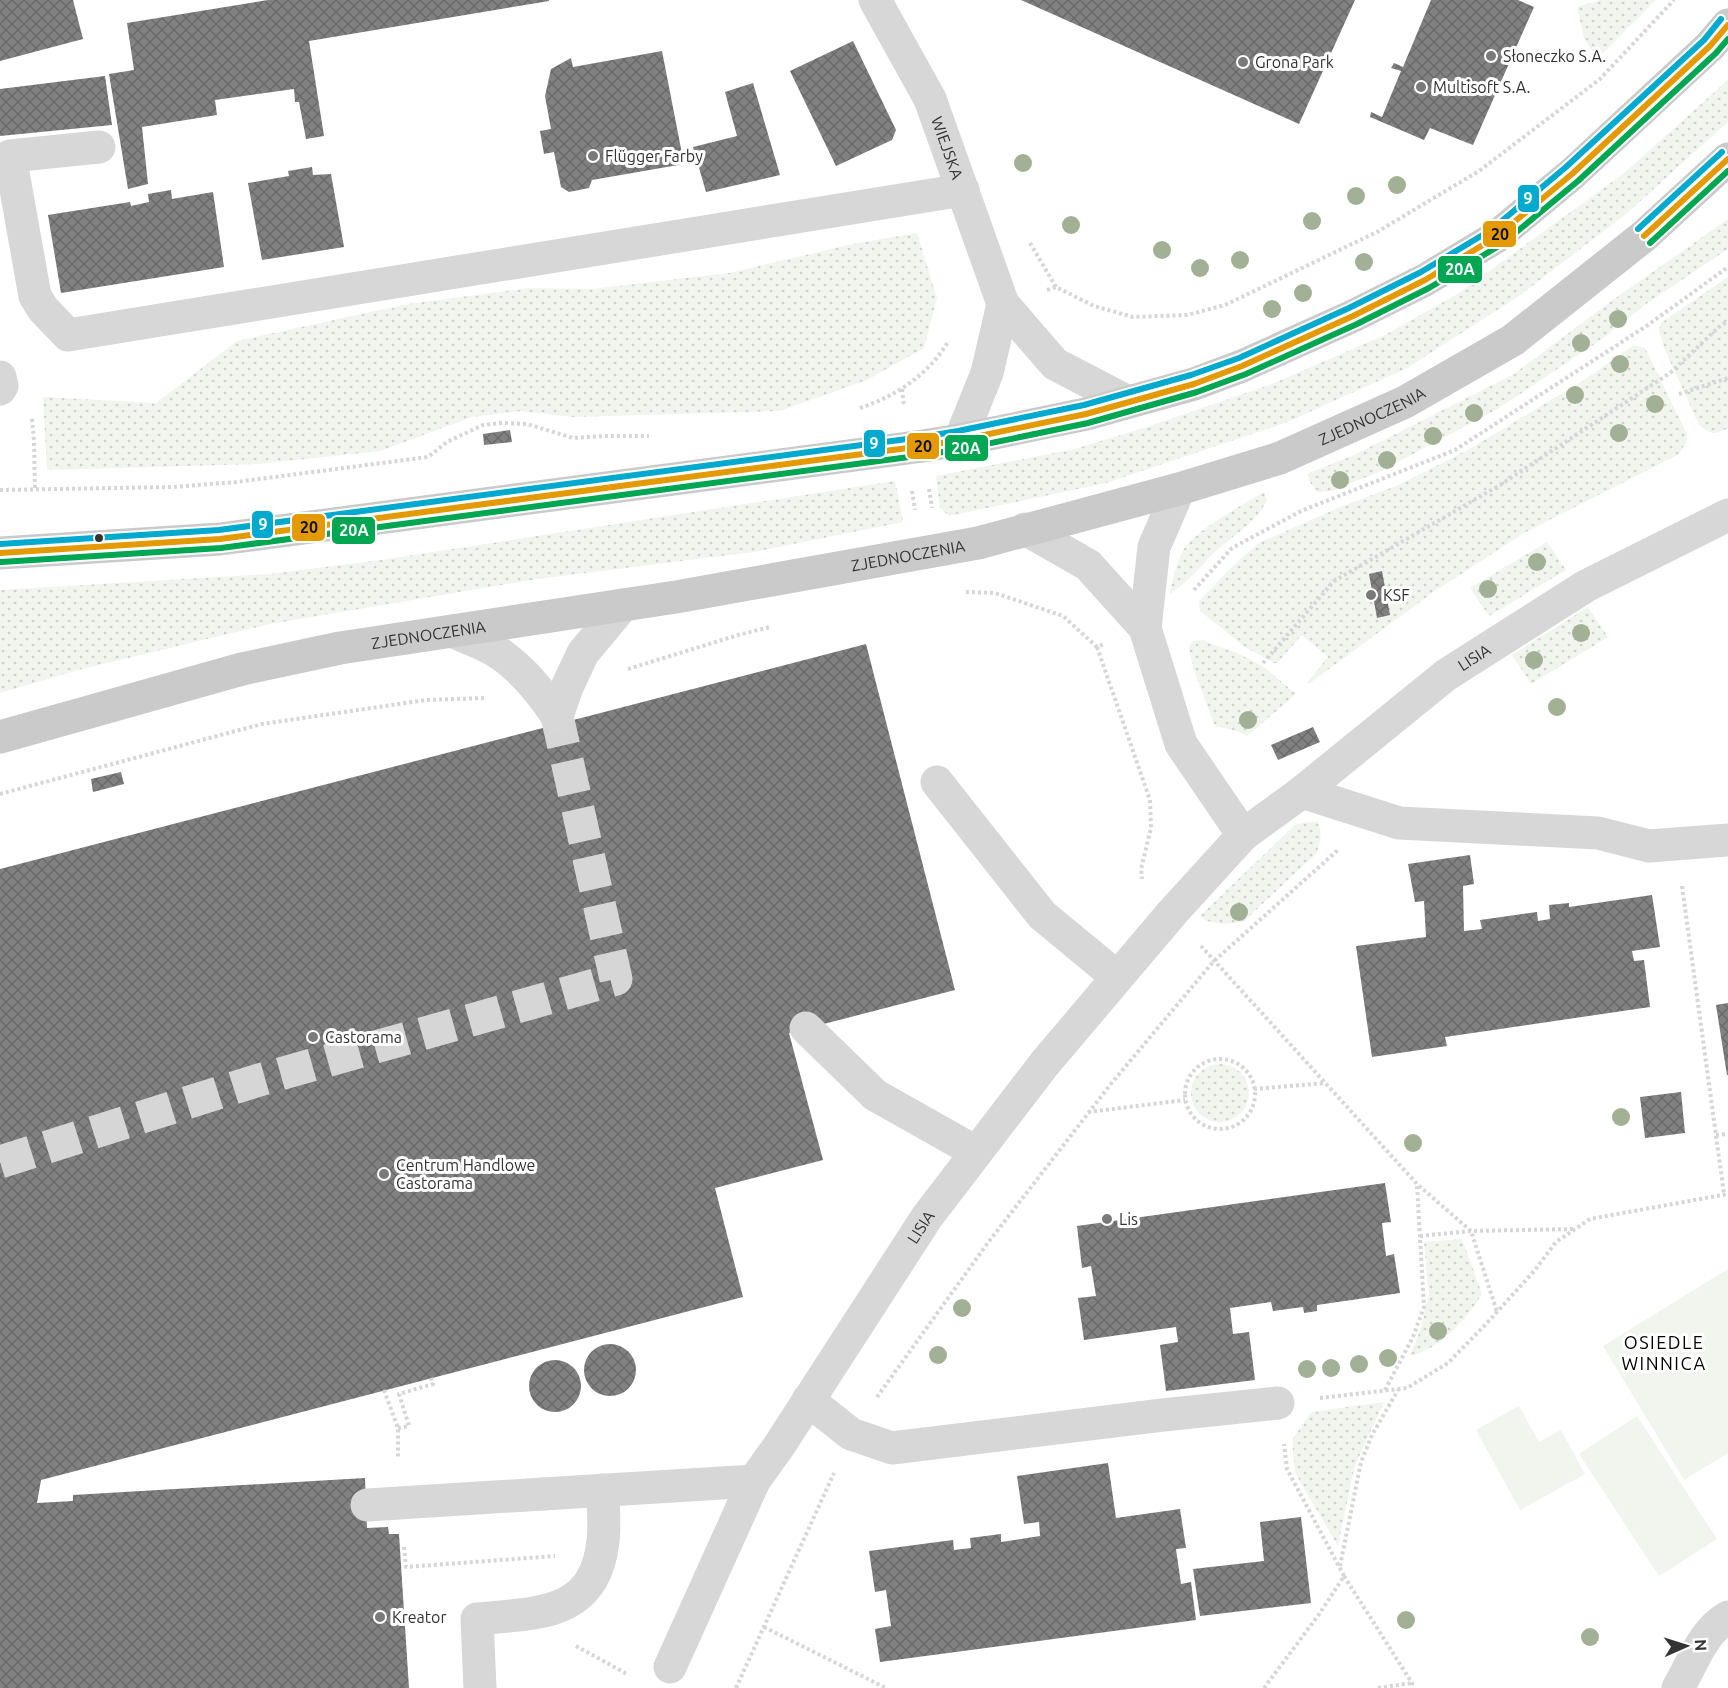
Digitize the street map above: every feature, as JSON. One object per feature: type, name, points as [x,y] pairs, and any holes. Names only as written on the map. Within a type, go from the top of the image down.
[{"type":"main road","points":[[0,553],[220,539],[960,440],[1086,414],[1194,384],[1242,366],[1353,316],[1425,280],[1496,237],[1628,124],[1710,46],[1728,25]]},
{"type":"main road","name":"ZJEDNOCZENIA","points":[[0,737],[242,669],[340,648],[623,605],[978,543],[1179,489],[1280,458],[1406,402],[1513,340],[1644,236],[1720,171]]},
{"type":"street","name":"WIEJSKA","points":[[875,0],[930,99],[1003,304],[1055,364],[1128,402]]},
{"type":"street","points":[[99,147],[10,156],[34,296],[68,335],[963,190]]},
{"type":"street","points":[[960,440],[987,373],[1003,304]]},
{"type":"street","points":[[0,377],[3,386],[0,389]]},
{"type":"street","points":[[1179,489],[1154,548],[1145,627],[1181,744],[1243,835]]},
{"type":"street","name":"LISIA","points":[[670,1667],[754,1481],[927,1217],[1045,1063],[1172,913],[1243,835],[1302,792],[1446,675],[1587,586],[1728,515]]},
{"type":"street","points":[[1025,530],[1088,565],[1145,627]]},
{"type":"street","points":[[452,631],[502,655],[543,693],[557,716],[567,687],[583,653],[623,605]]},
{"type":"street","points":[[937,782],[1042,915],[1117,977]]},
{"type":"street","points":[[1302,792],[1399,823],[1598,832],[1649,846],[1728,840]]},
{"type":"street","points":[[806,1029],[875,1095],[976,1152]]},
{"type":"street","points":[[808,1400],[851,1434],[892,1449],[1278,1403]]},
{"type":"street","points":[[367,1505],[754,1481]]},
{"type":"street","points":[[480,1688],[477,1618],[555,1609],[579,1596],[595,1575],[603,1542],[603,1490]]},
{"type":"street","points":[[1678,1688],[1701,1644],[1718,1623],[1728,1617]]},
{"type":"path","points":[[1029,243],[1056,287],[1094,306],[1133,317],[1187,315],[1225,305],[1377,232],[1479,171],[1600,80],[1674,0]]},
{"type":"path","points":[[1191,594],[1232,548],[1301,511],[1455,450],[1648,325],[1728,267]]},
{"type":"path","points":[[1045,291],[1056,287]]},
{"type":"path","points":[[1263,663],[1334,581],[1500,485],[1670,373],[1728,321]]},
{"type":"path","points":[[856,410],[902,389],[927,370],[941,354],[952,336]]},
{"type":"path","points":[[1679,394],[1728,378]]},
{"type":"path","points":[[902,389],[904,403]]},
{"type":"path","points":[[0,490],[173,487],[236,482],[428,458],[447,442],[483,425],[502,423],[527,424],[573,438],[651,436]]},
{"type":"path","points":[[34,441],[35,490]]},
{"type":"path","points":[[910,484],[915,512]]},
{"type":"path","points":[[929,485],[934,518]]},
{"type":"path","points":[[1098,647],[1150,800],[1151,828],[1141,869],[1143,886]]},
{"type":"path","points":[[736,1688],[851,1434],[987,1244],[1088,1112],[1213,962],[1345,843]]},
{"type":"path","points":[[1378,1688],[1412,1686],[1344,1576],[1287,1469],[1278,1403],[1407,1388],[1448,1363],[1535,1270],[1556,1242],[1590,1219],[1726,1194],[1682,884],[1649,846]]},
{"type":"path","points":[[1195,939],[1213,962],[1417,1184],[1471,1231],[1497,1312]]},
{"type":"path","points":[[1214,1059],[1236,1062],[1251,1078],[1254,1089],[1251,1110],[1244,1119],[1225,1129],[1204,1125],[1195,1119],[1185,1100],[1185,1088],[1195,1069],[1204,1062],[1214,1059]]},
{"type":"path","points":[[1254,1089],[1325,1083]]},
{"type":"path","points":[[1088,1112],[1185,1100]]},
{"type":"path","points":[[1716,1135],[1728,1134]]},
{"type":"path","points":[[1385,1390],[1413,1336],[1424,1307],[1417,1184]]},
{"type":"path","points":[[1420,1236],[1471,1231],[1575,1229]]},
{"type":"path","points":[[398,1428],[409,1426],[399,1394],[433,1384],[431,1378]]},
{"type":"path","points":[[1340,1567],[1361,1462],[1372,1435],[1398,1389]]},
{"type":"path","points":[[1264,1688],[1344,1576]]},
{"type":"path","points":[[516,1615],[633,1677]]},
{"type":"path","points":[[764,1627],[886,1688]]},
{"type":"shaded area","points":[[1600,0],[1656,0],[1597,59],[1584,38],[1577,7]]},
{"type":"shaded area","points":[[1728,80],[1728,122],[1626,214],[1519,296],[1407,368],[1285,423],[1106,483],[949,516],[940,508],[936,476],[1075,449],[1150,426],[1272,384],[1387,334],[1459,293],[1623,174]]},
{"type":"shaded area","points":[[1728,219],[1728,249],[1646,304],[1602,339],[1499,408],[1381,471],[1332,491],[1318,492],[1311,484],[1307,474],[1354,455],[1514,374],[1610,302]]},
{"type":"shaded area","points":[[917,233],[937,298],[924,348],[867,380],[780,411],[572,417],[521,411],[472,417],[380,451],[258,464],[47,470],[43,397],[156,403],[237,341],[408,304],[529,288],[592,289],[729,273],[853,244]]},
{"type":"shaded area","points":[[1728,277],[1728,428],[1713,433],[1699,425],[1665,350],[1659,330],[1661,323]]},
{"type":"shaded area","points":[[1634,345],[1645,348],[1687,434],[1686,442],[1679,454],[1524,533],[1432,593],[1310,683],[1307,683],[1328,657],[1302,635],[1277,663],[1274,663],[1245,647],[1200,611],[1199,601],[1259,543],[1338,508],[1401,484],[1473,447],[1581,382]]},
{"type":"shaded area","points":[[895,481],[903,522],[753,552],[537,579],[270,624],[78,670],[0,693],[0,590],[270,574],[381,560]]},
{"type":"shaded area","points":[[1264,492],[1267,500],[1258,515],[1170,594],[1179,559],[1190,542],[1221,518]]},
{"type":"shaded area","points":[[1547,542],[1566,570],[1489,616],[1470,588]]},
{"type":"shaded area","points":[[1588,607],[1608,637],[1531,684],[1512,655]]},
{"type":"shaded area","points":[[1202,640],[1263,666],[1296,694],[1247,736],[1215,726],[1193,668],[1189,647],[1193,641]]},
{"type":"shaded area","points":[[1318,822],[1320,838],[1316,854],[1243,922],[1215,923],[1200,916],[1295,825]]},
{"type":"shaded area","points":[[1220,1064],[1231,1066],[1241,1072],[1247,1082],[1249,1093],[1247,1104],[1241,1114],[1231,1120],[1220,1122],[1209,1120],[1199,1114],[1193,1104],[1191,1093],[1193,1082],[1199,1072],[1209,1066]]},
{"type":"shaded area","points":[[1462,1239],[1482,1294],[1452,1332],[1432,1347],[1410,1356],[1420,1331],[1429,1294],[1424,1242]]},
{"type":"shaded area","points":[[1728,1269],[1728,1453],[1684,1480],[1603,1346]]},
{"type":"shaded area","points":[[1384,1402],[1354,1468],[1338,1546],[1295,1473],[1292,1440],[1311,1412]]},
{"type":"shaded area","points":[[1519,1406],[1539,1442],[1561,1430],[1585,1474],[1520,1510],[1476,1430]]},
{"type":"shaded area","points":[[1637,1416],[1717,1539],[1659,1576],[1579,1454]]},
{"type":"building","points":[[0,0],[73,0],[83,39],[0,61]]},
{"type":"building","points":[[268,0],[549,1],[309,41],[324,136],[306,139],[299,102],[295,102],[294,89],[215,100],[217,115],[142,127],[148,184],[128,189],[109,74],[134,70],[127,23]]},
{"type":"building","name":"Grona Park","points":[[1021,0],[1355,0],[1299,124]]},
{"type":"building","points":[[1431,0],[1518,0],[1534,7],[1473,145],[1430,128],[1424,140],[1370,117],[1371,112],[1382,117],[1401,71],[1391,68],[1394,63],[1403,67]]},
{"type":"building","points":[[853,41],[896,130],[892,140],[836,166],[790,71]]},
{"type":"building","points":[[662,51],[684,164],[592,180],[589,188],[569,192],[561,187],[554,152],[544,154],[540,131],[551,129],[545,96],[551,69],[571,58],[573,67]]},
{"type":"building","points":[[105,76],[112,125],[0,136],[0,89]]},
{"type":"building","points":[[753,83],[780,175],[706,192],[693,147],[737,136],[725,92]]},
{"type":"building","points":[[312,167],[313,175],[331,174],[344,247],[262,260],[248,183],[289,176],[288,171]]},
{"type":"building","points":[[171,190],[172,199],[213,192],[224,267],[61,293],[48,215],[130,202],[131,206],[149,202],[148,194]]},
{"type":"building","points":[[510,430],[512,442],[484,445],[483,434]]},
{"type":"building","points":[[1382,571],[1390,615],[1377,618],[1369,574]]},
{"type":"building","name":"Centrum Handlowe Castorama","points":[[866,644],[955,990],[789,1033],[823,1160],[715,1188],[743,1297],[41,1480],[37,1503],[73,1501],[73,1495],[365,1478],[367,1528],[388,1527],[389,1534],[399,1534],[409,1688],[0,1688],[0,869]]},
{"type":"building","points":[[1313,727],[1320,742],[1278,760],[1271,745]]},
{"type":"building","points":[[121,772],[124,784],[93,792],[91,779]]},
{"type":"building","points":[[1470,855],[1474,884],[1463,886],[1464,931],[1482,929],[1480,920],[1537,912],[1538,921],[1550,919],[1549,905],[1569,903],[1569,907],[1652,895],[1660,947],[1632,951],[1634,961],[1644,960],[1650,1007],[1445,1037],[1447,1046],[1372,1057],[1356,946],[1426,937],[1424,901],[1415,902],[1408,864]]},
{"type":"building","points":[[1728,1003],[1728,1075],[1727,1075],[1716,1005]]},
{"type":"building","points":[[1681,1092],[1685,1133],[1645,1138],[1640,1097]]},
{"type":"building","points":[[1385,1183],[1391,1222],[1382,1223],[1386,1256],[1394,1254],[1400,1293],[1317,1305],[1317,1311],[1304,1313],[1303,1307],[1273,1311],[1271,1302],[1230,1308],[1233,1334],[1249,1332],[1255,1380],[1166,1391],[1160,1345],[1178,1342],[1176,1327],[1084,1340],[1078,1298],[1096,1296],[1091,1266],[1082,1268],[1077,1226]]},
{"type":"building","points":[[605,1344],[615,1344],[629,1351],[636,1370],[629,1389],[615,1396],[605,1396],[595,1392],[588,1385],[584,1375],[584,1365],[588,1355],[595,1348]]},
{"type":"building","points":[[550,1360],[560,1360],[574,1367],[581,1386],[574,1405],[560,1412],[550,1412],[540,1408],[533,1401],[529,1391],[529,1381],[533,1371],[540,1364]]},
{"type":"building","points":[[1108,1463],[1116,1518],[1180,1509],[1186,1548],[1176,1549],[1181,1584],[1191,1582],[1196,1620],[880,1662],[875,1629],[891,1626],[886,1590],[875,1592],[869,1551],[953,1540],[954,1550],[971,1548],[970,1538],[1001,1534],[1001,1542],[1040,1536],[1039,1522],[1024,1524],[1017,1476]]},
{"type":"building","points":[[1301,1517],[1311,1603],[1200,1616],[1193,1569],[1264,1561],[1260,1522]]},
{"type":"tunnel","points":[[0,1162],[259,1080],[616,979],[557,716]]},
{"type":"transit line","name":"9","points":[[0,544],[219,530],[922,437],[1084,405],[1191,375],[1239,358],[1349,308],[1421,272],[1491,230],[1566,167],[1704,40],[1721,19]]},
{"type":"transit line","name":"20","points":[[0,553],[220,539],[923,446],[1086,414],[1194,384],[1242,366],[1353,316],[1425,280],[1496,237],[1572,174],[1710,46],[1728,25]]},
{"type":"transit line","name":"20A","points":[[1,562],[221,548],[924,455],[1088,423],[1197,392],[1246,374],[1357,324],[1429,288],[1502,244],[1578,181],[1716,53],[1728,39]]},
{"type":"transit line","name":"9","points":[[1638,229],[1722,152]]},
{"type":"transit line","name":"20","points":[[1644,236],[1728,159]]},
{"type":"transit line","name":"20A","points":[[1650,243],[1728,171]]},
{"type":"place","name":"Słoneczko S.A.","points":[[1491,56]]},
{"type":"place","name":"Grona Park","points":[[1243,62]]},
{"type":"place","name":"Multisoft S.A.","points":[[1421,87]]},
{"type":"place","name":"Flügger Farby","points":[[593,156]]},
{"type":"place","name":"KSF","points":[[1371,595]]},
{"type":"place","name":"Castorama","points":[[313,1037]]},
{"type":"place","name":"Centrum Handlowe Castorama","points":[[384,1174]]},
{"type":"place","name":"Lis","points":[[1107,1219]]},
{"type":"place","name":"Kreator","points":[[380,1617]]},
{"type":"district","name":"OSIEDLE WINNICA","points":[[1664,1353]]}]
